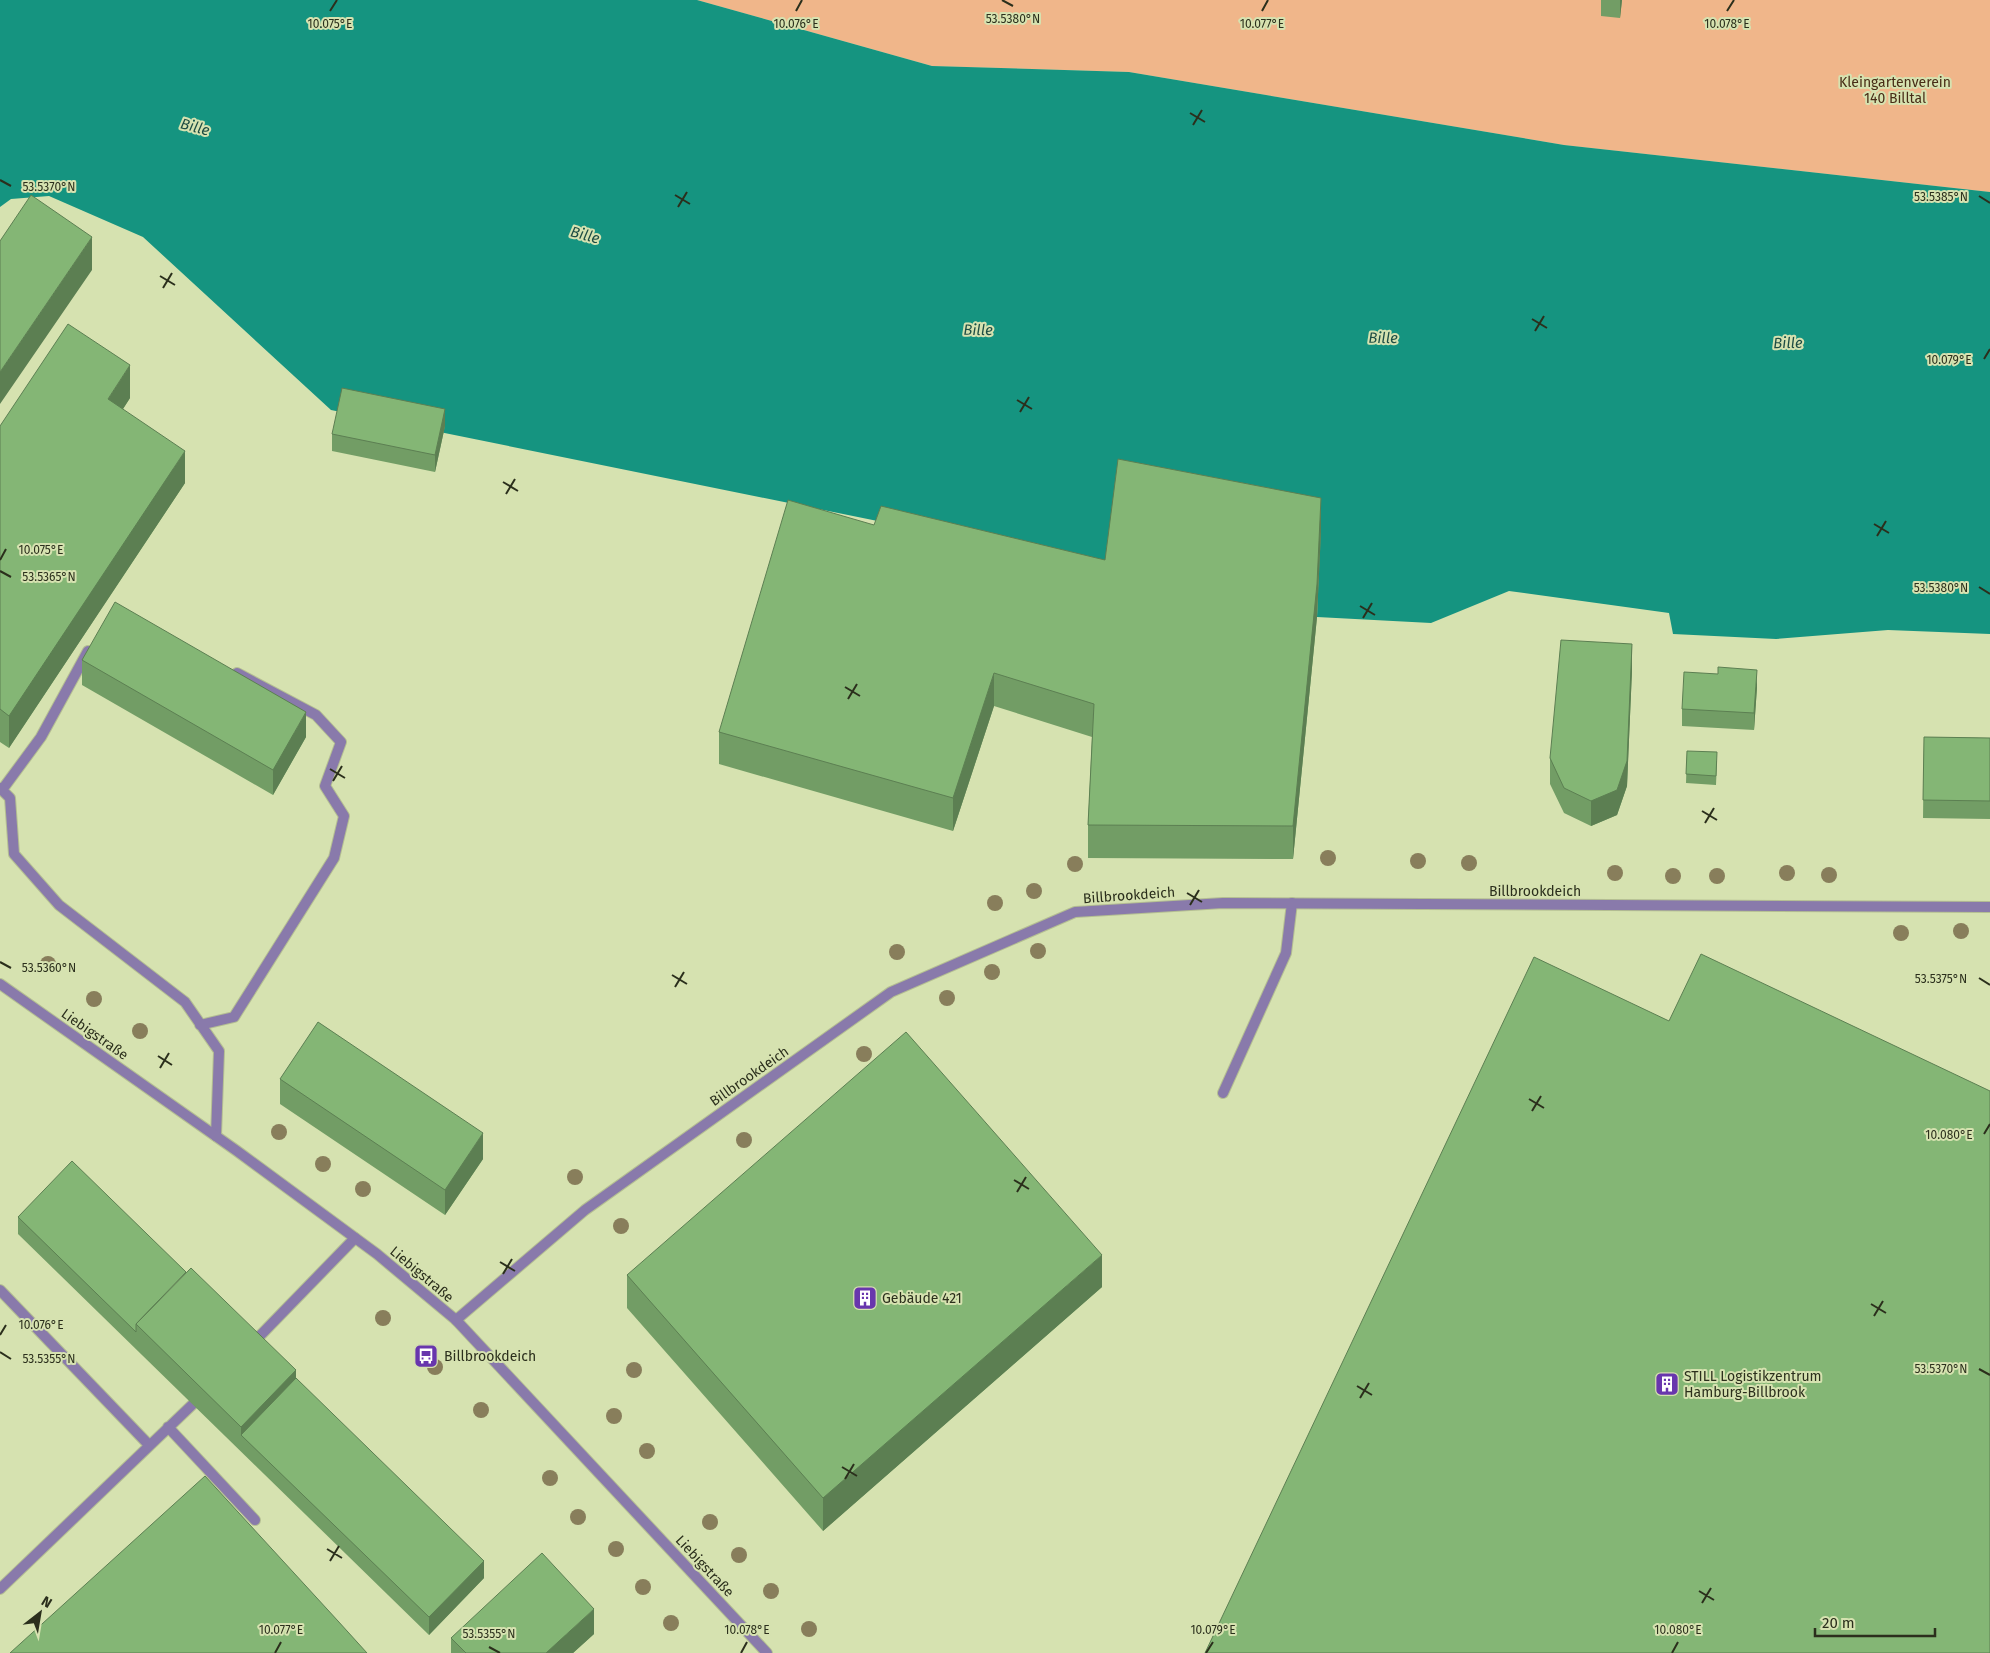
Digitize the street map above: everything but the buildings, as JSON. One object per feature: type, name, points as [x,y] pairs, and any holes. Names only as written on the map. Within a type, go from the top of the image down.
[{"type":"street","points":[[92,645],[41,737],[1,789],[10,798],[14,854],[59,905],[185,1002],[218,1051],[216,1136]]},
{"type":"street","points":[[200,1025],[234,1017],[334,858],[344,816],[325,786],[341,742],[316,715],[228,668]]},
{"type":"street","name":"Billbrookdeich","points":[[456,1320],[585,1210],[891,992],[1075,912],[1223,903],[1990,907]]},
{"type":"street","points":[[1223,1093],[1286,953],[1292,903]]},
{"type":"street","name":"Liebigstraße","points":[[0,984],[216,1136],[355,1238],[456,1320],[767,1653]]},
{"type":"street","points":[[248,1349],[355,1238]]},
{"type":"street","points":[[0,1290],[150,1445]]},
{"type":"street","points":[[0,1589],[193,1404]]},
{"type":"street","points":[[168,1427],[255,1520]]},
{"type":"green space","name":"Kleingartenverein 140 Billtal","points":[[697,0],[1990,0],[1990,192],[1564,145],[1129,72],[932,66]]},
{"type":"water","name":"Bille","points":[[0,0],[697,0],[932,66],[1129,72],[1564,145],[1990,192],[1990,634],[1888,630],[1776,639],[1673,634],[1669,613],[1509,591],[1431,623],[1317,617],[1320,531],[1109,568],[331,410],[143,237],[49,196],[11,199],[0,207]]},
{"type":"place","name":"Gebäude 421","points":[[865,1298]]},
{"type":"place","name":"Billbrookdeich","points":[[426,1356]]},
{"type":"place","name":"STILL Logistikzentrum Hamburg-Billbrook","points":[[1667,1384]]}]
